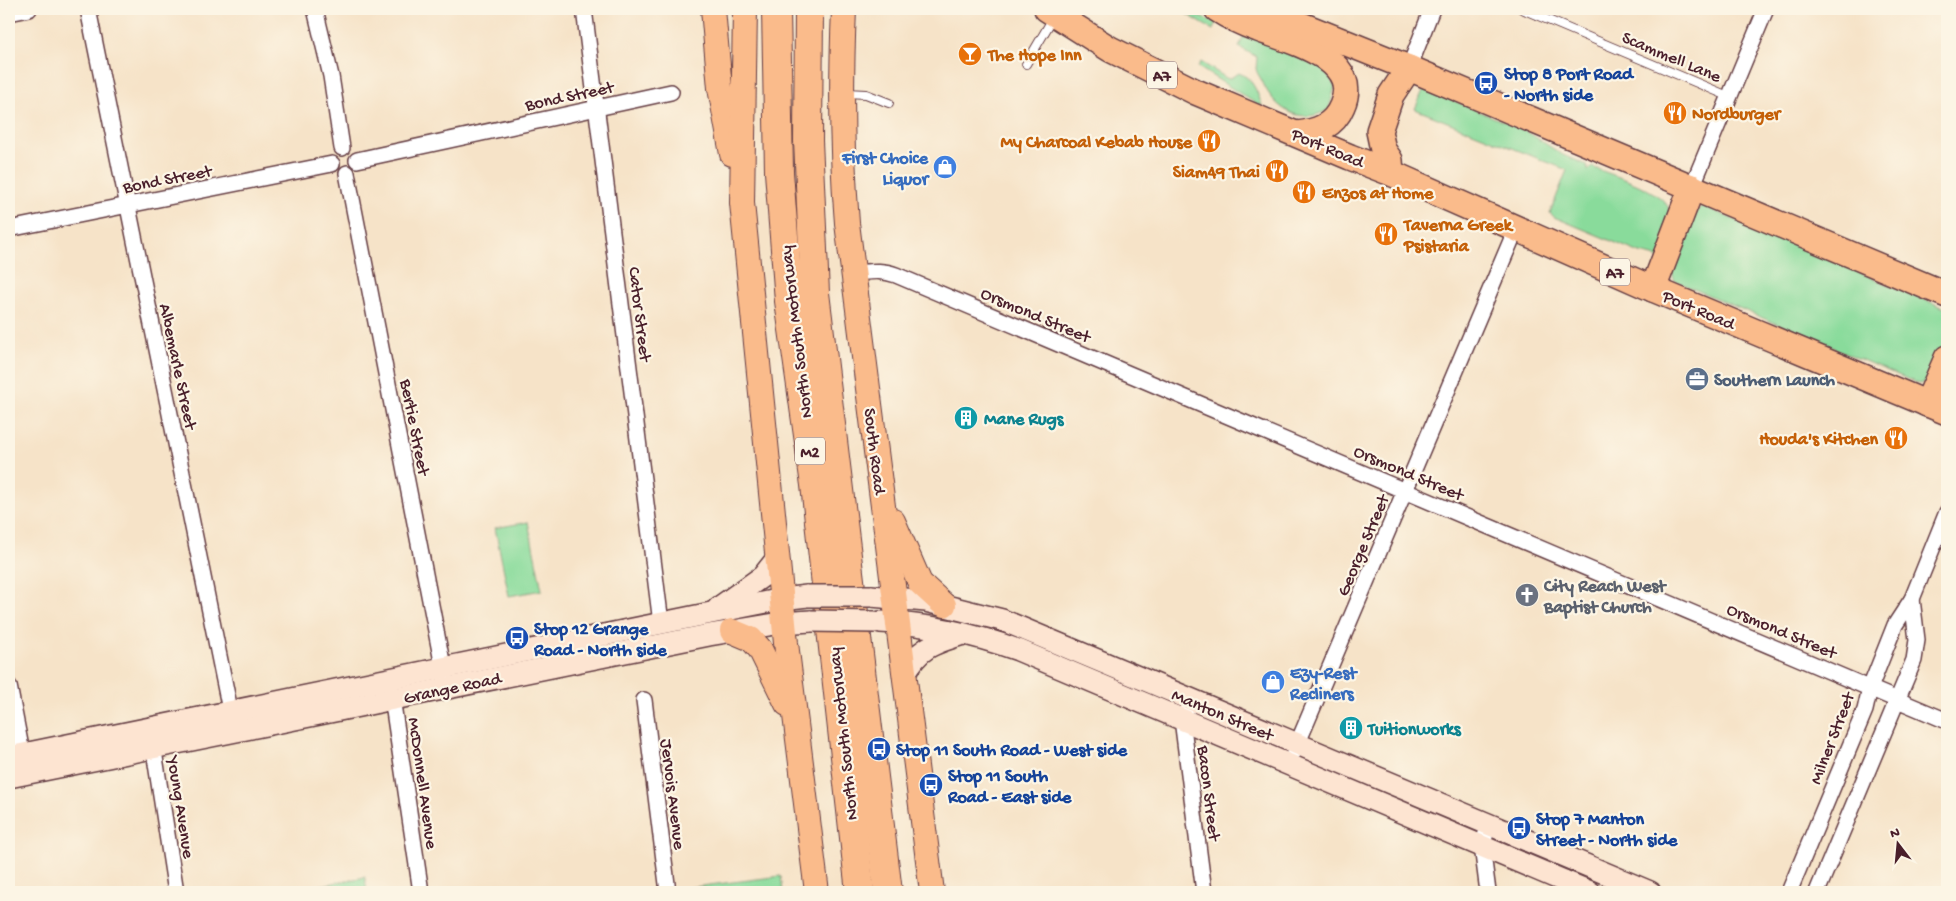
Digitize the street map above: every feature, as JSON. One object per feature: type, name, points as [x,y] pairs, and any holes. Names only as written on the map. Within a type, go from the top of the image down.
[{"type":"highway","name":"North South Motorway","points":[[776,9],[779,172],[789,302],[815,485],[860,892]]},
{"type":"highway","name":"North South Motorway","points":[[808,9],[808,141],[815,293],[888,892]]},
{"type":"highway","points":[[1217,9],[1255,28],[1318,52],[1332,62],[1339,71],[1345,85],[1346,95],[1336,118],[1321,128],[1297,134]]},
{"type":"highway","points":[[1262,9],[1409,68],[1947,295]]},
{"type":"highway","name":"Port Road","points":[[1051,11],[1097,42],[1196,92],[1391,173],[1653,289],[1937,408]]},
{"type":"highway","points":[[1391,173],[1390,160],[1383,150],[1379,131],[1391,95],[1409,68]]},
{"type":"highway","points":[[1653,289],[1692,188]]},
{"type":"highway","points":[[1937,408],[1947,358]]},
{"type":"main road","points":[[713,9],[720,88],[742,203],[784,623],[817,892]]},
{"type":"main road","points":[[742,203],[745,9]]},
{"type":"main road","name":"South Road","points":[[844,9],[842,92],[843,176],[894,598],[886,622],[904,675],[932,892]]},
{"type":"main road","points":[[882,497],[917,578],[927,592],[944,605]]},
{"type":"main road","points":[[711,613],[763,576],[778,557]]},
{"type":"main road","name":"Manton Street","points":[[782,599],[807,596],[894,598],[944,605],[1019,626],[1187,710],[1288,764],[1590,892]]},
{"type":"main road","name":"Grange Road","points":[[16,765],[154,748],[234,732],[391,690],[660,624],[782,599]]},
{"type":"main road","name":"Grange Road","points":[[445,678],[784,623],[811,621],[886,622]]},
{"type":"main road","name":"Manton Street","points":[[886,622],[927,626],[1018,650],[1104,688],[1187,710],[1297,745],[1650,892]]},
{"type":"main road","points":[[732,631],[751,639],[760,649],[783,694],[797,732]]},
{"type":"main road","points":[[904,675],[915,657],[925,648],[963,634]]},
{"type":"main road","name":"Grange Road","points":[[16,765],[151,727],[230,711],[391,690]]},
{"type":"street","points":[[9,13],[29,9]]},
{"type":"street","name":"Albemarle Street","points":[[88,9],[234,732]]},
{"type":"street","points":[[315,9],[331,76],[342,148]]},
{"type":"street","name":"Cator Street","points":[[584,9],[660,624]]},
{"type":"street","points":[[1409,68],[1432,9]]},
{"type":"street","points":[[1692,188],[1728,96],[1766,9]]},
{"type":"street","name":"Bond Street","points":[[357,160],[671,92]]},
{"type":"street","points":[[342,148],[351,150],[357,160],[355,168],[348,173],[339,172],[332,164],[336,151],[342,148]]},
{"type":"street","name":"Bond Street","points":[[9,229],[332,164]]},
{"type":"street","name":"Bertie Street","points":[[348,173],[445,678]]},
{"type":"street","name":"George Street","points":[[1288,764],[1516,229]]},
{"type":"street","name":"Orsmond Street","points":[[854,273],[886,271],[896,275],[1947,721]]},
{"type":"street","name":"Milner Street","points":[[1789,892],[1865,710],[1870,688],[1895,625],[1912,599],[1947,512]]},
{"type":"street","points":[[1817,892],[1914,660],[1918,640],[1912,599]]},
{"type":"street","points":[[9,686],[16,765]]},
{"type":"street","name":"McDonnell Avenue","points":[[391,690],[421,892]]},
{"type":"street","name":"Jervois Avenue","points":[[644,700],[668,892]]},
{"type":"street","name":"Bacon Street","points":[[1187,710],[1204,892]]},
{"type":"street","name":"Young Avenue","points":[[151,727],[176,892]]},
{"type":"street","points":[[1488,892],[1482,846],[1489,824]]},
{"type":"lane","name":"Scammell Lane","points":[[1522,9],[1728,96]]},
{"type":"lane","points":[[1026,64],[1051,11]]},
{"type":"lane","points":[[842,92],[866,94],[890,103]]},
{"type":"green space","points":[[1178,9],[1188,9],[1199,17],[1216,22],[1213,30]]},
{"type":"green space","points":[[1245,33],[1308,58],[1326,71],[1335,86],[1329,109],[1309,116],[1299,115],[1282,108],[1268,93],[1257,71],[1257,57],[1239,47]]},
{"type":"green space","points":[[1201,62],[1228,79],[1239,73],[1244,75],[1254,86],[1262,105],[1260,106],[1198,67]]},
{"type":"green space","points":[[1424,88],[1526,131],[1563,155],[1587,165],[1588,171],[1592,167],[1647,189],[1657,195],[1669,209],[1670,215],[1661,258],[1640,253],[1554,217],[1550,213],[1567,170],[1415,109]]},
{"type":"green space","points":[[1702,206],[1947,309],[1947,339],[1928,382],[1919,384],[1675,281],[1671,271],[1697,210]]},
{"type":"green space","points":[[528,522],[542,590],[509,596],[495,528]]},
{"type":"green space","points":[[781,876],[783,892],[678,892],[678,889]]},
{"type":"green space","points":[[365,877],[367,892],[285,892]]},
{"type":"place","name":"The Hope Inn","points":[[970,54]]},
{"type":"place","name":"Stop 8 Port Road - North side","points":[[1486,83]]},
{"type":"place","name":"Nordburger","points":[[1675,113]]},
{"type":"place","name":"My Charcoal Kebab House","points":[[1209,141]]},
{"type":"place","name":"First Choice Liquor","points":[[945,167]]},
{"type":"place","name":"Siam49 Thai","points":[[1277,171]]},
{"type":"place","name":"Enzos at Home","points":[[1304,192]]},
{"type":"place","name":"Taverna Greek Psistaria","points":[[1386,234]]},
{"type":"place","name":"Southern Launch","points":[[1697,379]]},
{"type":"place","name":"Mane Rugs","points":[[966,418]]},
{"type":"place","name":"Houda's Kitchen","points":[[1896,438]]},
{"type":"place","name":"City Reach West Baptist Church","points":[[1527,595]]},
{"type":"place","name":"Stop 12 Grange Road - North side","points":[[517,638]]},
{"type":"place","name":"Ezy-Rest Recliners","points":[[1273,682]]},
{"type":"place","name":"Tuitionworks","points":[[1351,728]]},
{"type":"place","name":"Stop 11 South Road - West side","points":[[879,749]]},
{"type":"place","name":"Stop 11 South Road - East side","points":[[931,785]]},
{"type":"place","name":"Stop 7 Manton Street - North side","points":[[1519,828]]}]
